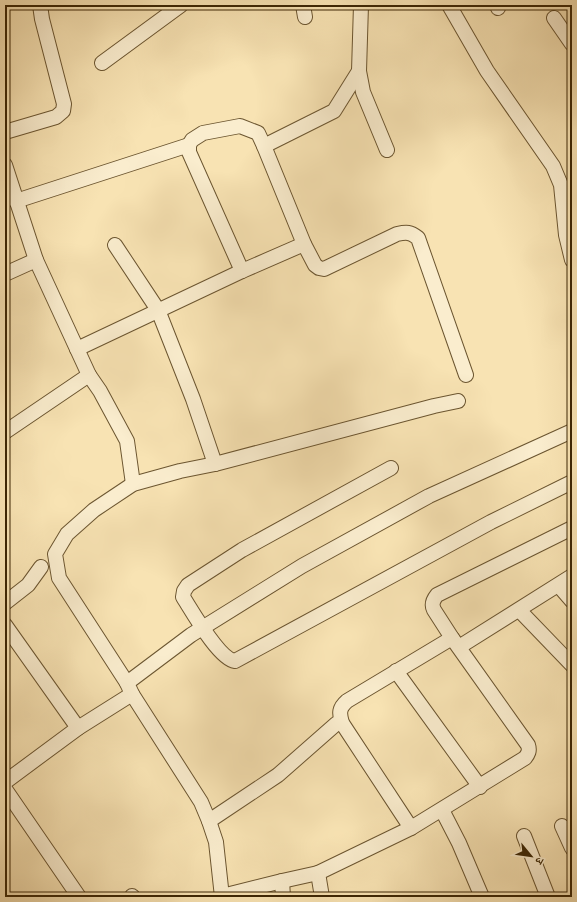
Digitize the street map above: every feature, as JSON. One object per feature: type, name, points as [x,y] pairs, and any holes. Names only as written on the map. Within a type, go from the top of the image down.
[{"type":"street","points":[[5,132],[56,117],[63,111],[64,104],[42,19],[40,5]]},
{"type":"street","points":[[102,63],[182,5]]},
{"type":"street","points":[[361,5],[359,71],[363,92],[387,150]]},
{"type":"street","points":[[449,5],[487,72],[553,166],[561,185],[568,213],[566,235],[572,260]]},
{"type":"street","points":[[554,18],[572,44]]},
{"type":"street","points":[[264,146],[334,111],[359,71]]},
{"type":"street","points":[[242,270],[189,152],[189,145],[192,140],[202,133],[240,126],[258,133],[304,244],[315,265],[319,268],[324,269],[397,234],[406,232],[412,233],[418,238],[466,375]]},
{"type":"street","points":[[16,201],[189,145]]},
{"type":"street","points":[[5,165],[36,260],[89,375],[100,391],[127,441],[133,484]]},
{"type":"street","points":[[77,349],[242,270],[304,244]]},
{"type":"street","points":[[115,245],[158,310],[193,399],[215,464]]},
{"type":"street","points":[[5,274],[36,260]]},
{"type":"street","points":[[5,432],[89,375]]},
{"type":"street","points":[[458,400],[133,484],[94,510],[67,534],[55,554],[59,578],[200,802],[209,821],[216,842],[222,896],[282,881],[318,874],[411,828],[525,758],[528,754],[528,745],[432,606],[433,601],[437,595],[572,528]]},
{"type":"street","points":[[5,782],[78,728],[202,628],[302,566],[423,500],[572,431]]},
{"type":"street","points":[[391,468],[242,550],[188,585],[184,591],[183,597],[202,628],[225,657],[235,662],[491,522],[572,482]]},
{"type":"street","points":[[5,603],[28,585],[41,567]]},
{"type":"street","points":[[411,828],[342,723],[339,714],[341,706],[396,671],[519,610],[559,586],[572,576]]},
{"type":"street","points":[[559,586],[572,601]]},
{"type":"street","points":[[519,610],[572,665]]},
{"type":"street","points":[[5,625],[78,728]]},
{"type":"street","points":[[396,671],[480,786]]},
{"type":"street","points":[[209,821],[278,775],[336,724],[342,723]]},
{"type":"street","points":[[5,789],[79,897]]},
{"type":"street","points":[[442,810],[460,843],[482,897]]},
{"type":"street","points":[[562,826],[572,848]]},
{"type":"street","points":[[524,836],[548,897]]},
{"type":"street","points":[[318,874],[322,897]]},
{"type":"street","points":[[282,881],[283,897]]}]
